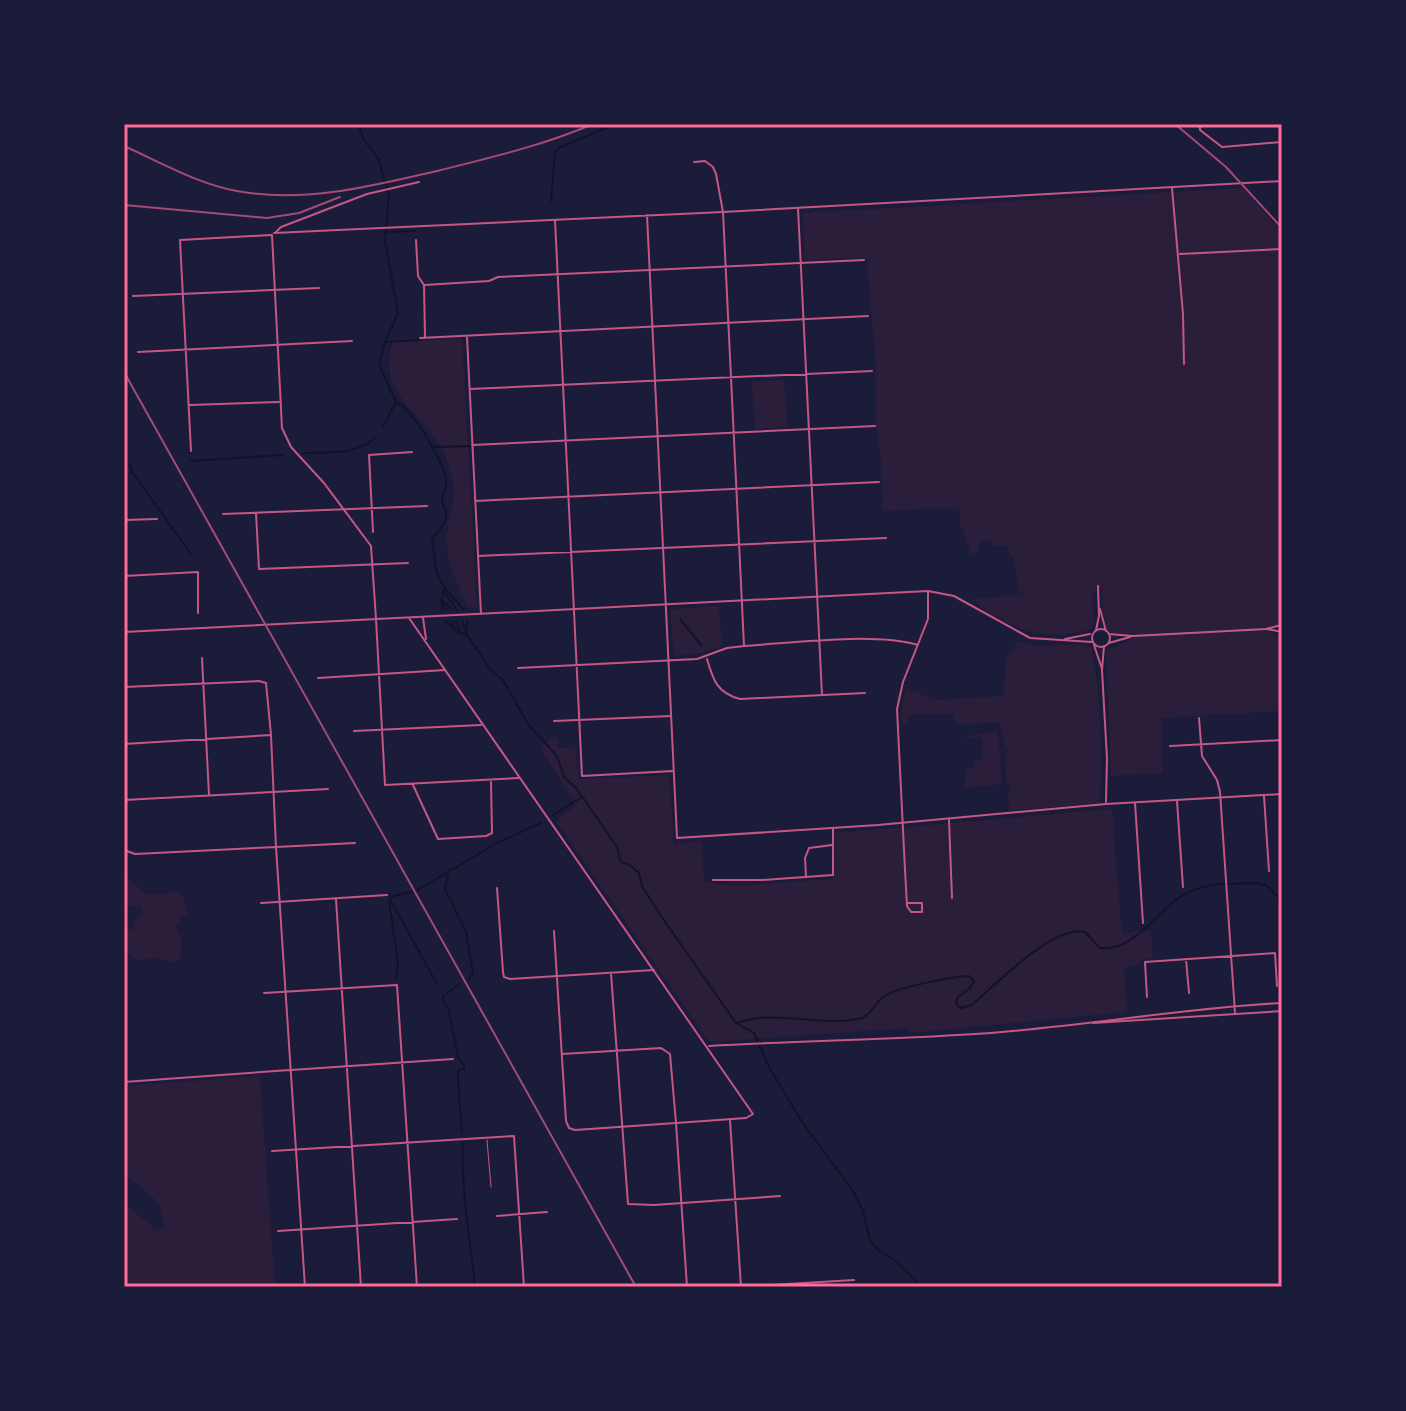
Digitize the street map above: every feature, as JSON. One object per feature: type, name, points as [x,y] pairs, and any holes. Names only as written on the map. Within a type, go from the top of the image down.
[{"type":"street","points":[[1200,124],[1200,130],[1222,147],[1282,142]]},
{"type":"street","points":[[694,162],[705,161],[713,167],[723,212],[744,646]]},
{"type":"street","points":[[191,451],[180,240],[1282,181]]},
{"type":"street","points":[[419,182],[367,194],[281,227],[273,234],[282,428],[291,447],[345,510],[371,546],[385,785],[520,778]]},
{"type":"street","points":[[1172,188],[1179,254],[1184,364]]},
{"type":"street","points":[[798,207],[822,695]]},
{"type":"street","points":[[647,215],[677,838],[1106,804],[1282,794]]},
{"type":"street","points":[[555,220],[582,776],[674,771]]},
{"type":"street","points":[[416,240],[418,276],[424,285],[425,338]]},
{"type":"street","points":[[1179,254],[1282,249]]},
{"type":"street","points":[[424,285],[489,281],[498,277],[864,260]]},
{"type":"street","points":[[133,296],[319,288]]},
{"type":"street","points":[[420,338],[868,316]]},
{"type":"street","points":[[467,336],[481,614]]},
{"type":"street","points":[[138,352],[352,341]]},
{"type":"street","points":[[470,389],[872,371]]},
{"type":"street","points":[[188,405],[280,402]]},
{"type":"street","points":[[472,445],[875,426]]},
{"type":"street","points":[[373,532],[369,455],[412,452]]},
{"type":"street","points":[[475,501],[879,482]]},
{"type":"street","points":[[223,514],[427,506]]},
{"type":"street","points":[[256,513],[259,569],[408,563]]},
{"type":"street","points":[[124,520],[157,519]]},
{"type":"street","points":[[478,556],[886,538]]},
{"type":"street","points":[[124,576],[198,572],[198,613]]},
{"type":"street","points":[[1098,586],[1099,604],[1107,632],[1102,670],[1106,804]]},
{"type":"street","points":[[907,903],[922,903],[922,912],[911,912],[907,903],[897,709],[903,682],[928,619],[928,591]]},
{"type":"street","points":[[124,632],[928,591],[954,596],[1030,638],[1106,645],[1133,636]]},
{"type":"street","points":[[1099,604],[1093,643],[1102,670]]},
{"type":"street","points":[[423,616],[428,644]]},
{"type":"street","points":[[409,617],[756,1119]]},
{"type":"street","points":[[1060,640],[1094,632],[1133,636],[1266,629],[1282,625],[1282,632],[1266,629]]},
{"type":"street","points":[[518,668],[668,661],[706,657],[727,648],[744,646],[903,641],[918,645]]},
{"type":"street","points":[[706,657],[713,681],[721,691],[740,699],[865,693]]},
{"type":"street","points":[[202,658],[209,795]]},
{"type":"street","points":[[318,678],[446,670]]},
{"type":"street","points":[[124,687],[266,683],[305,1287]]},
{"type":"street","points":[[554,721],[671,716]]},
{"type":"street","points":[[1199,718],[1203,761],[1217,780],[1220,797],[1235,1014]]},
{"type":"street","points":[[354,731],[483,725]]},
{"type":"street","points":[[124,744],[271,735]]},
{"type":"street","points":[[1170,746],[1282,740]]},
{"type":"street","points":[[412,784],[438,839],[492,833],[491,780]]},
{"type":"street","points":[[124,800],[328,789]]},
{"type":"street","points":[[1264,795],[1269,871]]},
{"type":"street","points":[[1177,799],[1183,887]]},
{"type":"street","points":[[1135,802],[1143,923]]},
{"type":"street","points":[[948,818],[952,898]]},
{"type":"street","points":[[713,880],[833,875],[833,827]]},
{"type":"street","points":[[124,850],[135,854],[355,843]]},
{"type":"street","points":[[806,877],[805,858],[809,848],[833,845]]},
{"type":"street","points":[[497,888],[504,977],[654,970]]},
{"type":"street","points":[[261,903],[387,895]]},
{"type":"street","points":[[336,899],[361,1287]]},
{"type":"street","points":[[554,931],[566,1121],[569,1128],[730,1119],[753,1114]]},
{"type":"street","points":[[1147,997],[1145,962],[1275,953],[1277,986]]},
{"type":"street","points":[[1186,959],[1189,993]]},
{"type":"street","points":[[611,973],[628,1204],[780,1196]]},
{"type":"street","points":[[264,993],[397,985],[417,1287]]},
{"type":"street","points":[[707,1046],[956,1035],[1282,1003]]},
{"type":"street","points":[[1084,1023],[1282,1011]]},
{"type":"street","points":[[562,1054],[616,1050],[666,1050],[670,1054],[687,1287]]},
{"type":"street","points":[[124,1082],[453,1059]]},
{"type":"street","points":[[730,1119],[740,1287],[854,1280]]},
{"type":"street","points":[[272,1151],[514,1136],[524,1287]]},
{"type":"street","points":[[497,1216],[547,1212]]},
{"type":"street","points":[[278,1231],[457,1219]]},
{"type":"lane","points":[[487,1137],[491,1187]]},
{"type":"shaded area","points":[[1243,188],[1282,232],[1282,623],[1271,626],[1272,633],[1282,635],[1282,711],[1161,718],[1163,773],[1111,776],[1106,654],[1109,649],[1131,641],[1131,633],[1114,634],[1107,629],[1102,589],[1092,591],[1094,622],[1090,630],[1056,635],[1013,626],[971,599],[1030,594],[1019,593],[1013,557],[1010,557],[1007,546],[995,546],[990,541],[981,540],[978,552],[972,555],[959,522],[958,507],[883,511],[867,260],[805,260],[802,213]]},
{"type":"shaded area","points":[[462,339],[477,607],[469,609],[448,557],[448,526],[453,498],[449,468],[436,439],[396,390],[389,361],[393,342]]},
{"type":"shaded area","points":[[784,380],[788,427],[755,429],[752,381]]},
{"type":"shaded area","points":[[719,606],[722,645],[704,653],[674,656],[670,611]]},
{"type":"shaded area","points":[[1018,641],[1040,646],[1081,644],[1091,648],[1101,725],[1099,803],[1009,811],[1011,786],[1007,783],[1005,762],[1009,749],[1005,745],[1000,723],[955,724],[952,713],[908,715],[907,725],[901,722],[906,688],[936,700],[1004,696],[1005,660]]},
{"type":"shaded area","points":[[998,731],[1002,784],[965,788],[965,770],[975,768],[975,761],[983,760],[982,737],[966,736]]},
{"type":"shaded area","points":[[556,735],[559,748],[575,748],[579,779],[669,775],[674,844],[701,841],[704,882],[735,886],[834,879],[835,833],[1112,809],[1122,933],[1151,931],[1153,958],[1142,959],[1139,965],[1124,967],[1127,1012],[910,1033],[909,1028],[709,1042],[556,821],[576,805],[540,748]]},
{"type":"shaded area","points":[[124,875],[147,894],[181,892],[189,915],[180,916],[180,925],[176,926],[182,939],[180,958],[175,964],[154,957],[141,961],[124,951],[124,931],[134,928],[135,917],[143,916],[142,907],[124,906]]},
{"type":"shaded area","points":[[260,1076],[275,1287],[124,1287],[124,1202],[156,1230],[164,1227],[159,1203],[124,1173],[124,1086]]},
{"type":"waterway","points":[[358,124],[364,140],[378,158],[389,196],[385,241],[398,313],[379,364],[396,402],[410,414],[434,450],[446,481],[442,499],[445,519],[432,538],[436,569],[445,587],[441,600],[446,610]]},
{"type":"waterway","points":[[551,201],[555,153],[559,148],[615,124]]},
{"type":"waterway","points":[[386,232],[415,231]]},
{"type":"waterway","points":[[385,342],[420,340]]},
{"type":"waterway","points":[[383,426],[396,402]]},
{"type":"waterway","points":[[304,453],[351,450],[376,437]]},
{"type":"waterway","points":[[434,447],[471,446]]},
{"type":"waterway","points":[[190,461],[283,455]]},
{"type":"waterway","points":[[130,465],[191,554]]},
{"type":"waterway","points":[[446,589],[463,609]]},
{"type":"waterway","points":[[444,592],[457,610]]},
{"type":"waterway","points":[[442,601],[442,610]]},
{"type":"waterway","points":[[444,602],[452,609]]},
{"type":"waterway","points":[[680,619],[701,645]]},
{"type":"waterway","points":[[456,621],[460,632]]},
{"type":"waterway","points":[[462,621],[467,635]]},
{"type":"waterway","points":[[467,621],[467,631]]},
{"type":"waterway","points":[[446,622],[453,628]]},
{"type":"waterway","points":[[451,622],[456,631],[468,636],[491,670],[503,680],[528,724],[557,756],[564,777],[577,789],[617,847],[621,862],[639,873],[642,886],[661,916],[736,1023],[754,1033],[769,1067],[802,1122],[853,1191],[863,1211],[870,1240],[879,1251],[926,1287]]},
{"type":"waterway","points":[[553,815],[582,797]]},
{"type":"waterway","points":[[396,978],[398,963],[391,897],[418,890],[497,843],[541,823]]},
{"type":"waterway","points":[[449,869],[445,889],[466,932],[473,972],[468,980]]},
{"type":"waterway","points":[[736,1023],[766,1018],[827,1021],[863,1018],[892,992],[969,976],[974,981],[957,998],[956,1004],[961,1008],[972,1005],[1026,958],[1058,937],[1085,932],[1100,948],[1126,943],[1182,896],[1201,887],[1258,883],[1267,886],[1282,900]]},
{"type":"waterway","points":[[391,901],[437,984]]},
{"type":"waterway","points":[[460,984],[442,997],[449,1011],[458,1058],[464,1065],[464,1069],[458,1071],[462,1133]]},
{"type":"waterway","points":[[463,1143],[465,1197],[475,1287]]},
{"type":"railway","points":[[124,146],[222,188],[263,194],[314,194],[441,170],[537,144],[593,124]]},
{"type":"railway","points":[[1175,124],[1226,167],[1282,228]]},
{"type":"railway","points":[[124,205],[267,218],[299,213],[340,197]]},
{"type":"railway","points":[[124,372],[636,1287]]}]
